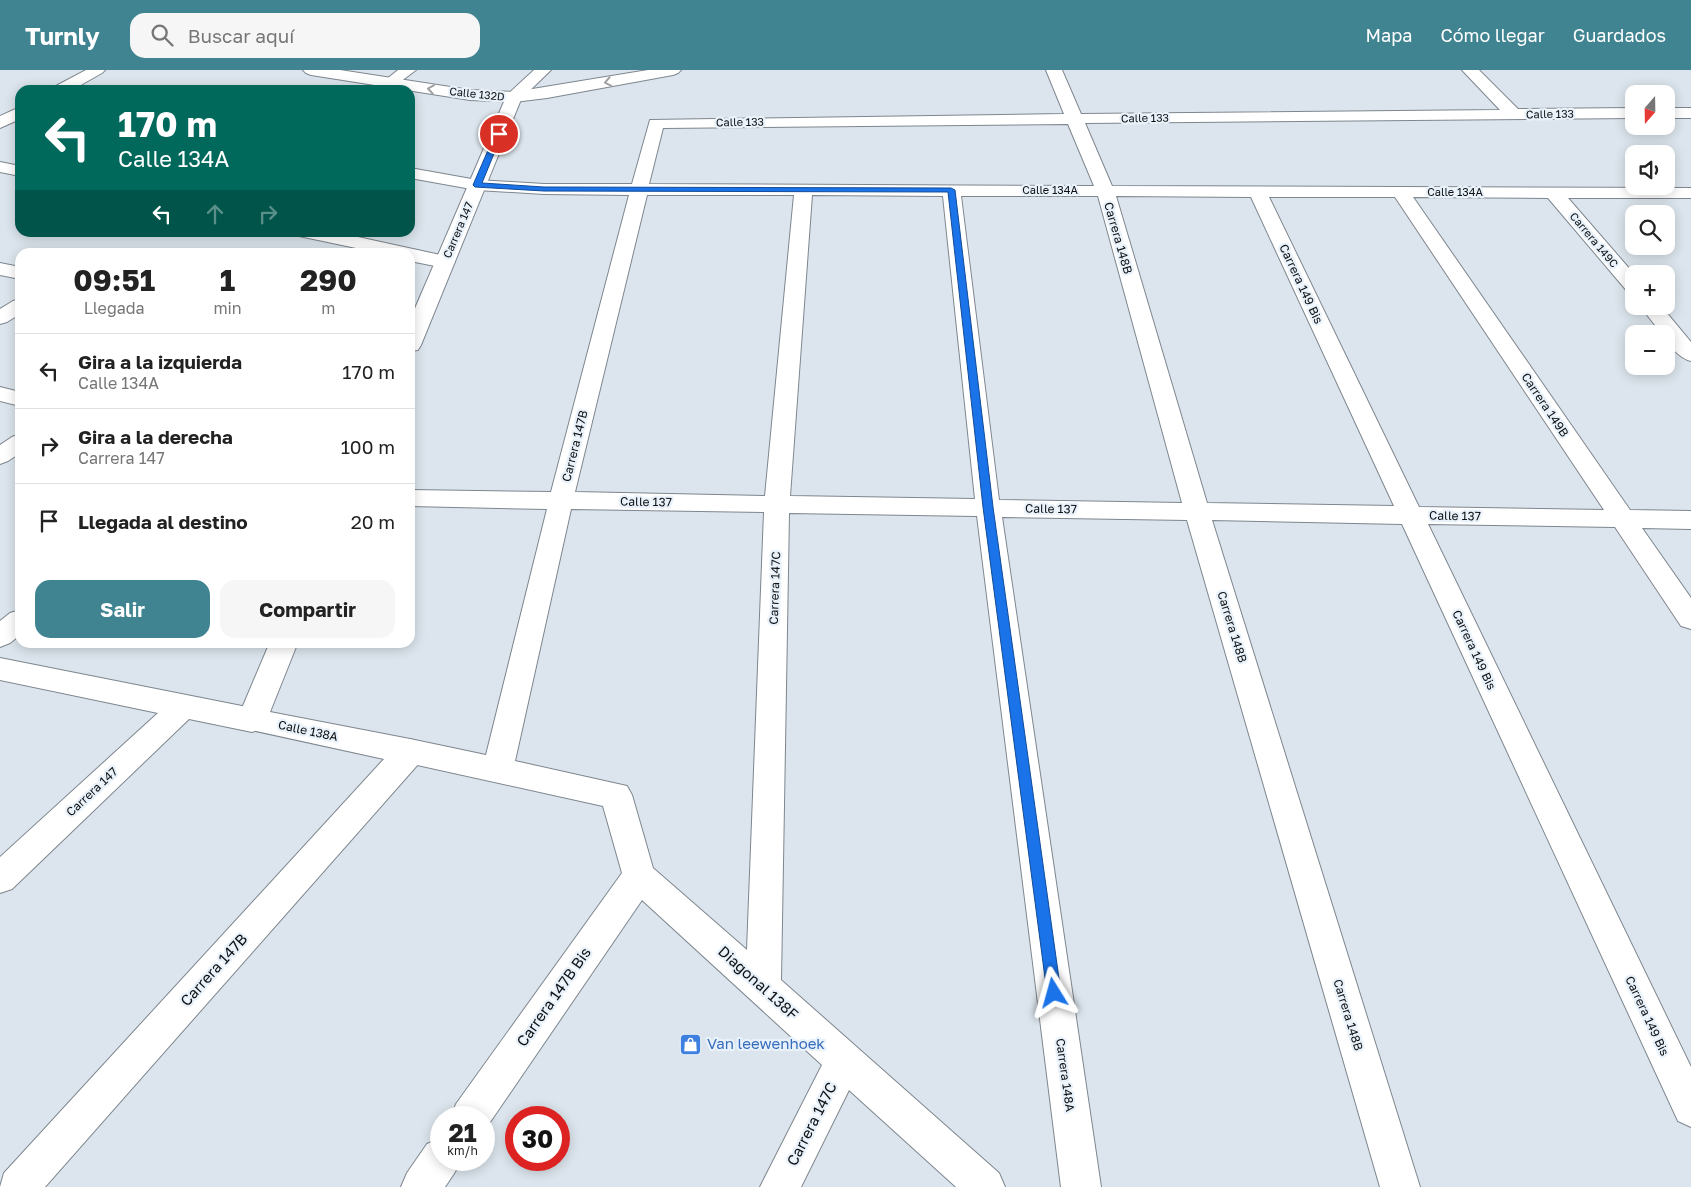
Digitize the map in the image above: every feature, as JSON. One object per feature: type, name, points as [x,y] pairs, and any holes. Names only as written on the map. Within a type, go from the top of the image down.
[{"type":"street","points":[[69,85],[97,70]]},
{"type":"street","name":"Calle 132D","points":[[311,70],[409,85]]},
{"type":"street","points":[[391,82],[408,70]]},
{"type":"street","name":"Carrera 147","points":[[415,333],[514,97],[543,70]]},
{"type":"street","name":"Calle 132D","points":[[415,86],[470,95],[514,97],[547,93],[646,72],[673,70]]},
{"type":"street","name":"Carrera 148B","points":[[1054,70],[1105,191],[1197,511],[1400,1187]]},
{"type":"street","points":[[1470,70],[1515,115]]},
{"type":"street","points":[[1675,113],[1691,113]]},
{"type":"street","name":"Calle 133","points":[[656,123],[1625,114]]},
{"type":"street","points":[[0,123],[15,115]]},
{"type":"street","name":"Carrera 147B","points":[[498,770],[561,500],[656,123]]},
{"type":"street","points":[[0,167],[15,171]]},
{"type":"street","name":"Calle 134A","points":[[415,173],[477,185],[544,189],[1691,193]]},
{"type":"street","name":"Carrera 147C","points":[[763,988],[777,504],[803,190]]},
{"type":"street","name":"Carrera 148A","points":[[951,190],[988,507],[1081,1187]]},
{"type":"street","name":"Carrera 149 Bis","points":[[1257,191],[1691,1108]]},
{"type":"street","name":"Carrera 149B","points":[[1400,192],[1691,618]]},
{"type":"street","name":"Carrera 149C","points":[[1553,192],[1625,276]]},
{"type":"street","points":[[330,237],[381,248]]},
{"type":"street","points":[[415,256],[445,262]]},
{"type":"street","points":[[0,269],[15,272]]},
{"type":"street","points":[[0,318],[15,308]]},
{"type":"street","points":[[1658,315],[1691,355]]},
{"type":"street","points":[[0,394],[15,397]]},
{"type":"street","points":[[0,456],[15,446]]},
{"type":"street","name":"Calle 137","points":[[415,498],[1691,520]]},
{"type":"street","points":[[0,636],[15,624]]},
{"type":"street","points":[[252,720],[282,648]]},
{"type":"street","name":"Calle 138A","points":[[0,669],[616,794],[639,876]]},
{"type":"street","name":"Carrera 147","points":[[0,878],[184,706]]},
{"type":"street","name":"Carrera 147B","points":[[18,1187],[410,752]]},
{"type":"street","name":"Diagonal 138F","points":[[639,876],[985,1187]]},
{"type":"street","name":"Carrera 147B Bis","points":[[478,1106],[639,876]]},
{"type":"street","name":"Carrera 147C","points":[[780,1187],[844,1061]]},
{"type":"street","points":[[421,1187],[432,1171]]},
{"type":"place","name":"Van leewenhoek","points":[[691,1044]]},
{"type":"route","points":[[499,134],[477,185],[544,189],[951,190],[988,507],[1054,993]]}]
